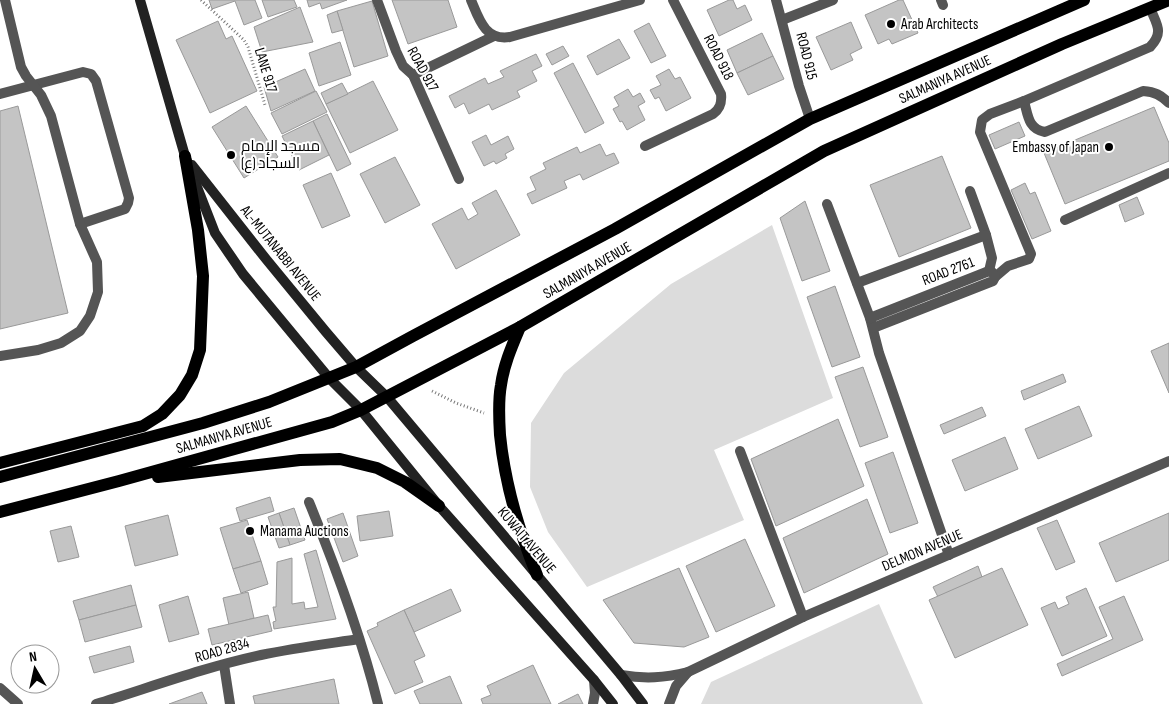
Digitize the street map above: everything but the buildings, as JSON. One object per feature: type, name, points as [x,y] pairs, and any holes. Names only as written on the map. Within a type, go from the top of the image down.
[{"type":"main road","name":"AL-MUTANABBI AVENUE","points":[[140,0],[185,156],[215,233],[243,274],[329,378],[361,410]]},
{"type":"main road","name":"SALMANIYA AVENUE","points":[[0,477],[203,423],[269,402],[356,367],[615,229],[810,120],[1063,4],[1084,0]]},
{"type":"main road","name":"SALMANIYA AVENUE","points":[[0,512],[332,422],[361,410],[520,327],[824,151],[1062,44],[1169,0]]},
{"type":"main road","name":"AL-MUTANABBI AVENUE","points":[[185,156],[266,259],[356,367],[387,397]]},
{"type":"main road","points":[[0,463],[143,426],[162,414],[180,395],[188,382],[200,350],[203,276],[198,230],[185,156]]},
{"type":"main road","points":[[520,327],[508,356],[500,386],[499,417],[502,450],[511,498],[525,545],[537,575]]},
{"type":"main road","name":"KUWAIT AVENUE","points":[[387,397],[643,704]]},
{"type":"main road","points":[[361,410],[439,506],[594,680],[613,704]]},
{"type":"main road","points":[[119,481],[300,460],[340,459],[377,468],[405,482],[439,506]]},
{"type":"street","points":[[0,356],[38,350],[61,343],[80,331],[90,316],[98,292],[98,262],[80,224],[51,116],[41,95],[21,67],[5,0]]},
{"type":"street","name":"ROAD 917","points":[[377,0],[396,51],[403,66],[413,75],[459,180]]},
{"type":"street","points":[[471,0],[486,30],[494,36],[503,38],[640,0]]},
{"type":"street","name":"ROAD 918","points":[[645,146],[713,114],[721,104],[721,94],[673,0]]},
{"type":"street","name":"ROAD 915","points":[[776,0],[810,120]]},
{"type":"street","points":[[782,20],[833,0]]},
{"type":"street","points":[[970,191],[986,235],[992,258],[992,274],[1029,259],[1031,254],[980,132],[982,120],[990,114],[1150,47],[1158,36],[1159,30],[1150,8]]},
{"type":"street","points":[[413,75],[494,36]]},
{"type":"street","points":[[0,94],[83,72],[91,74],[96,80],[129,198],[125,209],[80,224]]},
{"type":"street","points":[[1024,101],[1033,127],[1045,132],[1143,91],[1154,92],[1169,104]]},
{"type":"street","points":[[1065,220],[1169,173]]},
{"type":"street","points":[[826,204],[874,328],[879,353],[949,555]]},
{"type":"street","points":[[857,282],[986,235]]},
{"type":"street","name":"ROAD 2761","points":[[870,318],[992,274],[993,280],[874,328]]},
{"type":"street","points":[[740,451],[803,617]]},
{"type":"street","name":"DELMON AVENUE","points":[[620,675],[654,678],[688,672],[803,617],[1169,461]]},
{"type":"street","points":[[309,502],[338,574],[378,704]]},
{"type":"street","name":"ROAD 2834","points":[[96,704],[260,655],[359,639]]},
{"type":"street","points":[[224,665],[230,704]]},
{"type":"street","name":"DELMON AVENUE","points":[[669,704],[676,686],[688,672]]},
{"type":"street","points":[[593,704],[595,693],[594,680]]},
{"type":"street","points":[[0,688],[14,703]]},
{"type":"path","name":"LANE 917","points":[[201,0],[244,40],[248,47],[265,105]]},
{"type":"path","points":[[415,382],[456,403],[499,417]]},
{"type":"shaded area","points":[[772,225],[833,398],[714,450],[744,520],[587,587],[548,532],[530,487],[531,423],[564,373],[671,284]]},
{"type":"shaded area","points":[[879,604],[923,704],[701,704],[711,682]]},
{"type":"place","name":"Arab Architects","points":[[891,24]]},
{"type":"place","name":"Embassy of Japan","points":[[1109,147]]},
{"type":"place","name":"مسجد الإمام السجاد (ع)","points":[[231,155]]},
{"type":"place","name":"Manama Auctions","points":[[250,531]]}]
